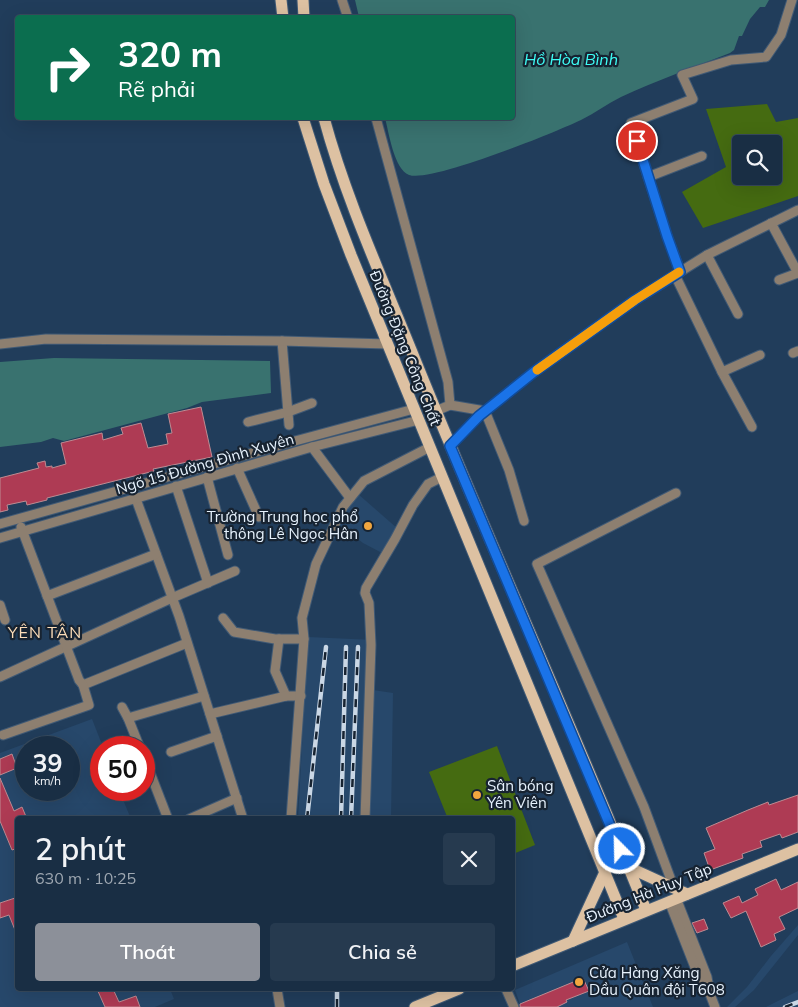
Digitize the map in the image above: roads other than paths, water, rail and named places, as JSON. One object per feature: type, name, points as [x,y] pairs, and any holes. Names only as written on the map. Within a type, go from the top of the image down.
[{"type":"main road","points":[[281,0],[283,15]]},
{"type":"main road","points":[[303,0],[304,15]]},
{"type":"main road","name":"Đường Đặng Công Chất","points":[[304,120],[324,184],[388,344],[624,919]]},
{"type":"main road","name":"Đường Đặng Công Chất","points":[[325,120],[357,217],[406,338],[646,910]]},
{"type":"main road","points":[[388,344],[406,338]]},
{"type":"main road","points":[[444,482],[464,479]]},
{"type":"main road","name":"Đường Hà Huy Tập","points":[[515,965],[646,910],[677,895],[798,849]]},
{"type":"main road","points":[[628,867],[677,895]]},
{"type":"main road","points":[[573,941],[604,872]]},
{"type":"main road","points":[[415,1007],[450,991]]},
{"type":"street","points":[[342,0],[347,15]]},
{"type":"street","points":[[752,427],[722,372],[678,273],[631,123],[693,98],[682,75],[731,60],[766,57],[781,35],[792,0]]},
{"type":"street","points":[[377,120],[448,382],[450,405]]},
{"type":"street","points":[[648,177],[702,156]]},
{"type":"street","points":[[450,446],[485,410],[534,372],[635,300],[707,255],[798,210]]},
{"type":"street","points":[[772,223],[798,273],[779,280]]},
{"type":"street","points":[[707,255],[738,314]]},
{"type":"street","points":[[0,344],[46,339],[388,344]]},
{"type":"street","points":[[282,341],[289,425]]},
{"type":"street","points":[[722,372],[760,354]]},
{"type":"street","points":[[248,422],[288,412],[312,403]]},
{"type":"street","points":[[436,411],[450,405],[485,410]]},
{"type":"street","points":[[485,410],[509,470],[524,521]]},
{"type":"street","name":"Ngõ 15 Đường Đình Xuyên","points":[[0,538],[312,447],[417,414]]},
{"type":"street","name":"Ngõ 15 Đường Đình Xuyên","points":[[0,524],[216,464],[417,414]]},
{"type":"street","points":[[312,447],[350,498]]},
{"type":"street","points":[[290,816],[301,696],[304,639],[302,618],[316,564],[343,507],[364,481],[430,447]]},
{"type":"street","points":[[216,464],[218,474]]},
{"type":"street","points":[[237,468],[259,517]]},
{"type":"street","points":[[207,477],[228,555]]},
{"type":"street","points":[[365,816],[372,645],[369,602],[365,593],[366,588],[395,540],[413,505],[428,484],[444,482]]},
{"type":"street","points":[[176,486],[208,582]]},
{"type":"street","points":[[676,494],[537,564],[644,807],[707,977],[715,1007]]},
{"type":"street","points":[[136,499],[172,598],[242,816]]},
{"type":"street","points":[[3,735],[89,705],[83,685],[79,680],[18,519]]},
{"type":"street","points":[[47,596],[156,554]]},
{"type":"street","points":[[0,677],[234,571]]},
{"type":"street","points":[[0,605],[5,620]]},
{"type":"street","points":[[223,618],[234,632],[279,639],[304,639]]},
{"type":"street","points":[[279,639],[275,671],[286,696]]},
{"type":"street","points":[[83,685],[187,643]]},
{"type":"street","points":[[128,718],[204,696]]},
{"type":"street","points":[[210,714],[286,696],[301,696]]},
{"type":"street","points":[[122,708],[135,736]]},
{"type":"street","points":[[171,752],[217,736]]},
{"type":"street","points":[[155,785],[167,816]]},
{"type":"street","points":[[205,815],[237,798]]},
{"type":"street","points":[[277,991],[280,1007]]},
{"type":"street","points":[[507,991],[514,1007]]},
{"type":"water","name":"Hồ Hòa Bình","points":[[355,0],[769,0],[765,7],[760,7],[750,19],[742,36],[739,36],[734,50],[730,53],[621,97],[581,120],[547,135],[466,164],[422,175],[409,175],[399,166],[386,120],[515,120],[515,15],[359,15]]},
{"type":"water","points":[[54,358],[270,361],[271,393],[202,402],[187,408],[64,441],[53,438],[41,442],[0,447],[0,362]]},
{"type":"railway","points":[[307,816],[326,647]]},
{"type":"railway","points":[[341,816],[346,647]]},
{"type":"railway","points":[[351,816],[358,647]]},
{"type":"railway","points":[[337,991],[337,1007]]},
{"type":"railway","points":[[785,1007],[798,1002]]},
{"type":"place","name":"Trường Trung học phổ thông Lê Ngọc Hân","points":[[368,526]]},
{"type":"place","name":"Sân bóng Yên Viên","points":[[477,795]]},
{"type":"place","name":"Cửa Hàng Xăng Dầu Quân đội T608","points":[[579,982]]},
{"type":"district","name":"YÊN TÂN","points":[[45,632]]}]
